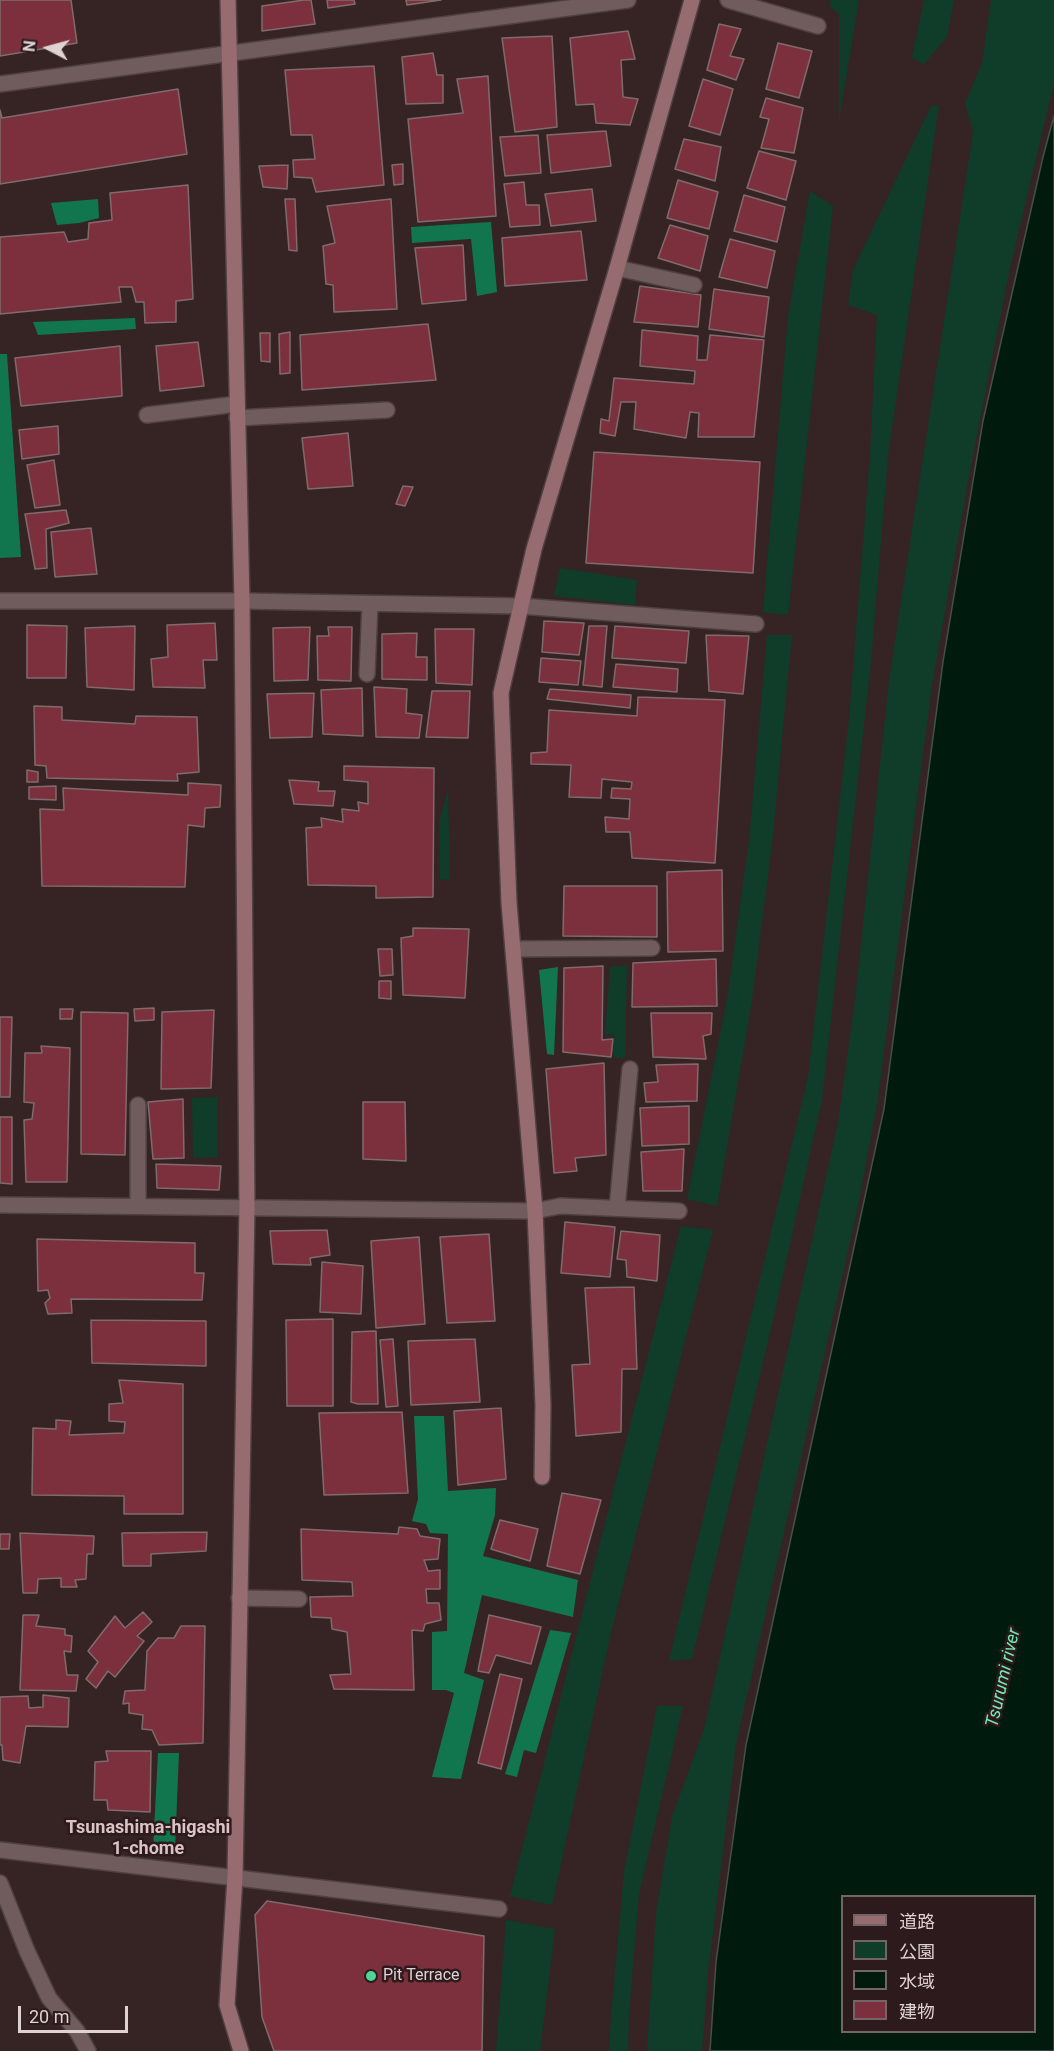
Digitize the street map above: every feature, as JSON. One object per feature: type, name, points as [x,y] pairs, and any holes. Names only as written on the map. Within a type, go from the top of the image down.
[{"type":"street","points":[[228,0],[242,602],[247,1207],[235,1877],[227,2005],[241,2051]]},
{"type":"street","points":[[0,84],[628,0]]},
{"type":"street","points":[[542,1477],[543,1405],[535,1211],[509,903],[501,693],[534,549],[617,268],[692,0]]},
{"type":"street","points":[[728,0],[818,27]]},
{"type":"street","points":[[617,268],[694,285]]},
{"type":"street","points":[[147,415],[237,411],[387,410]]},
{"type":"street","points":[[0,601],[520,606],[756,624]]},
{"type":"street","points":[[367,675],[370,604]]},
{"type":"street","points":[[513,949],[652,948]]},
{"type":"street","points":[[617,1208],[630,1069]]},
{"type":"street","points":[[138,1105],[138,1206]]},
{"type":"street","points":[[0,1205],[535,1211],[560,1206],[680,1211]]},
{"type":"street","points":[[239,1598],[299,1599]]},
{"type":"street","points":[[0,1850],[499,1909]]},
{"type":"street","points":[[0,1882],[27,1951],[49,1998],[77,2031],[88,2051]]},
{"type":"green space","points":[[831,0],[859,0],[839,121],[839,14],[829,6]]},
{"type":"green space","points":[[924,0],[954,0],[947,37],[924,64],[912,58]]},
{"type":"green space","points":[[991,0],[1054,0],[1054,83],[1010,268],[970,470],[932,685],[877,1105],[857,1211],[736,1744],[708,1974],[702,2051],[647,2051],[656,1913],[672,1817],[704,1729],[838,1123],[855,1000],[889,680],[973,132],[965,104],[982,63]]},
{"type":"green space","points":[[939,105],[888,456],[871,662],[822,1100],[774,1316],[692,1659],[669,1661],[808,1077],[849,719],[870,455],[877,315],[848,305],[853,270],[931,106]]},
{"type":"green space","points":[[810,191],[833,206],[788,615],[763,612],[788,316]]},
{"type":"green space","points":[[98,199],[99,218],[57,225],[51,203]]},
{"type":"green space","points":[[491,222],[497,292],[477,296],[471,239],[412,243],[411,227]]},
{"type":"green space","points":[[135,318],[136,329],[38,335],[33,322]]},
{"type":"green space","points":[[0,354],[7,354],[21,557],[0,558]]},
{"type":"green space","points":[[560,568],[637,580],[635,605],[554,596]]},
{"type":"green space","points":[[767,635],[792,635],[772,844],[752,1000],[717,1206],[687,1199],[727,999],[749,841]]},
{"type":"green space","points":[[448,789],[450,879],[440,880],[439,823]]},
{"type":"green space","points":[[627,965],[625,1058],[614,1058],[614,1034],[605,1035],[610,967]]},
{"type":"green space","points":[[558,967],[554,1055],[547,1054],[539,970]]},
{"type":"green space","points":[[217,1097],[217,1157],[193,1158],[192,1098]]},
{"type":"green space","points":[[681,1226],[713,1230],[611,1633],[552,1905],[510,1896]]},
{"type":"green space","points":[[414,1416],[444,1416],[448,1491],[496,1488],[495,1515],[483,1556],[578,1580],[573,1617],[482,1595],[464,1673],[484,1680],[461,1779],[432,1777],[454,1693],[446,1690],[432,1690],[432,1632],[447,1631],[448,1534],[430,1533],[426,1524],[412,1521],[418,1499]]},
{"type":"green space","points":[[550,1630],[571,1633],[536,1753],[524,1750],[517,1777],[505,1774]]},
{"type":"green space","points":[[657,1706],[683,1706],[639,1894],[628,2051],[609,2051],[624,1872]]},
{"type":"green space","points":[[158,1753],[179,1753],[175,1850],[153,1849]]},
{"type":"green space","points":[[506,1920],[555,1929],[540,2051],[496,2051]]},
{"type":"water","name":"Tsurumi river","points":[[1054,116],[1054,2051],[710,2051],[716,1962],[746,1745],[884,1109],[943,662],[983,421]]},
{"type":"building","points":[[0,0],[71,0],[77,43],[0,56]]},
{"type":"building","points":[[311,0],[315,24],[262,31],[262,6]]},
{"type":"building","points":[[327,0],[354,0],[355,4],[328,8]]},
{"type":"building","points":[[406,0],[441,0],[407,5]]},
{"type":"building","points":[[719,24],[741,29],[730,56],[744,59],[736,80],[707,70]]},
{"type":"building","points":[[628,31],[635,59],[621,60],[623,97],[638,99],[630,125],[596,123],[594,104],[576,105],[570,38]]},
{"type":"building","points":[[552,36],[557,127],[515,132],[502,38]]},
{"type":"building","points":[[778,43],[812,51],[799,98],[766,89]]},
{"type":"building","points":[[433,53],[437,75],[443,75],[443,103],[406,104],[402,57]]},
{"type":"building","points":[[374,66],[384,185],[316,192],[312,178],[294,177],[293,160],[315,159],[312,135],[291,135],[285,70]]},
{"type":"building","points":[[488,76],[496,216],[418,222],[408,119],[463,113],[457,79]]},
{"type":"building","points":[[703,79],[733,89],[720,135],[689,126]]},
{"type":"building","points":[[178,89],[187,154],[0,184],[0,110],[2,118]]},
{"type":"building","points":[[766,98],[803,108],[794,153],[761,148],[769,119],[760,117]]},
{"type":"building","points":[[606,131],[611,166],[551,173],[547,135]]},
{"type":"building","points":[[538,135],[541,173],[505,176],[500,137]]},
{"type":"building","points":[[684,139],[721,147],[715,181],[675,169]]},
{"type":"building","points":[[759,151],[796,161],[786,200],[747,188]]},
{"type":"building","points":[[403,164],[403,184],[394,185],[392,165]]},
{"type":"building","points":[[288,165],[287,189],[263,187],[259,166]]},
{"type":"building","points":[[678,180],[718,192],[709,229],[667,218]]},
{"type":"building","points":[[524,182],[526,205],[539,205],[540,225],[510,227],[504,184]]},
{"type":"building","points":[[188,185],[193,299],[176,301],[176,322],[145,323],[144,302],[136,302],[132,287],[119,287],[121,302],[0,314],[0,237],[64,232],[68,242],[88,239],[89,223],[112,220],[110,193]]},
{"type":"building","points":[[592,189],[596,221],[551,226],[545,194]]},
{"type":"building","points":[[744,195],[785,207],[777,242],[734,231]]},
{"type":"building","points":[[285,199],[295,199],[297,251],[289,250]]},
{"type":"building","points":[[391,199],[397,309],[334,312],[333,285],[326,284],[323,246],[335,243],[327,206]]},
{"type":"building","points":[[670,225],[708,236],[700,271],[658,258]]},
{"type":"building","points":[[581,231],[587,280],[505,286],[502,238]]},
{"type":"building","points":[[730,239],[775,251],[767,288],[719,277]]},
{"type":"building","points":[[463,245],[466,300],[422,304],[415,248]]},
{"type":"building","points":[[640,286],[701,295],[698,327],[634,322]]},
{"type":"building","points":[[714,289],[769,297],[764,337],[709,329]]},
{"type":"building","points":[[428,324],[436,380],[302,390],[300,335]]},
{"type":"building","points":[[642,330],[698,336],[697,360],[707,360],[710,335],[764,340],[754,437],[698,437],[699,413],[690,412],[686,438],[634,429],[636,402],[621,402],[615,436],[600,433],[601,419],[609,421],[614,378],[694,384],[695,371],[640,366]]},
{"type":"building","points":[[290,332],[290,373],[280,374],[279,334]]},
{"type":"building","points":[[260,333],[270,333],[270,362],[261,361]]},
{"type":"building","points":[[198,342],[204,386],[160,391],[156,346]]},
{"type":"building","points":[[120,346],[122,396],[21,406],[15,358]]},
{"type":"building","points":[[58,426],[59,454],[22,459],[19,430]]},
{"type":"building","points":[[348,433],[353,486],[308,489],[302,438]]},
{"type":"building","points":[[594,452],[760,462],[753,573],[586,563]]},
{"type":"building","points":[[54,460],[60,505],[35,508],[27,465]]},
{"type":"building","points":[[403,486],[413,487],[405,506],[396,504]]},
{"type":"building","points":[[66,510],[69,523],[46,529],[47,568],[35,569],[25,514]]},
{"type":"building","points":[[91,528],[97,574],[55,577],[51,532]]},
{"type":"building","points":[[544,621],[584,623],[579,655],[542,652]]},
{"type":"building","points":[[215,623],[217,660],[203,660],[205,688],[153,687],[151,659],[168,657],[167,625]]},
{"type":"building","points":[[27,625],[67,626],[66,678],[27,678]]},
{"type":"building","points":[[135,626],[134,690],[87,687],[85,628]]},
{"type":"building","points":[[589,626],[607,626],[602,687],[583,685]]},
{"type":"building","points":[[615,626],[689,631],[686,663],[612,658]]},
{"type":"building","points":[[310,627],[308,680],[274,681],[273,628]]},
{"type":"building","points":[[328,627],[352,627],[351,681],[318,680],[317,636],[329,636]]},
{"type":"building","points":[[435,629],[474,629],[472,685],[436,683]]},
{"type":"building","points":[[417,633],[416,657],[427,657],[427,680],[382,679],[382,634]]},
{"type":"building","points":[[706,635],[749,636],[743,694],[709,691]]},
{"type":"building","points":[[541,658],[581,661],[578,685],[539,682]]},
{"type":"building","points":[[616,664],[678,669],[677,692],[613,687]]},
{"type":"building","points":[[374,687],[407,689],[406,713],[422,715],[419,738],[376,737]]},
{"type":"building","points":[[362,688],[363,736],[323,734],[321,690]]},
{"type":"building","points":[[550,689],[631,695],[630,708],[547,699]]},
{"type":"building","points":[[432,691],[470,691],[468,738],[426,737]]},
{"type":"building","points":[[314,693],[312,737],[270,738],[267,694]]},
{"type":"building","points":[[638,697],[725,700],[715,863],[632,858],[630,832],[606,832],[605,817],[629,819],[630,799],[611,798],[612,788],[631,789],[632,782],[602,779],[601,798],[569,797],[571,765],[531,764],[531,753],[547,752],[549,710],[637,716]]},
{"type":"building","points":[[34,706],[62,707],[62,720],[135,724],[136,716],[197,717],[199,772],[177,774],[178,781],[47,778],[46,766],[35,765]]},
{"type":"building","points":[[344,766],[434,768],[433,897],[376,898],[376,886],[308,885],[306,828],[322,827],[321,818],[343,822],[342,809],[359,811],[358,802],[368,804],[368,782],[344,780]]},
{"type":"building","points":[[27,770],[38,772],[38,782],[27,782]]},
{"type":"building","points":[[289,780],[319,782],[318,791],[335,791],[333,806],[294,804]]},
{"type":"building","points":[[188,783],[221,785],[220,807],[205,808],[204,827],[188,825],[185,887],[42,886],[40,809],[64,810],[63,788],[188,795]]},
{"type":"building","points":[[56,786],[56,800],[29,799],[29,787]]},
{"type":"building","points":[[722,870],[723,951],[668,952],[667,872]]},
{"type":"building","points":[[564,886],[657,886],[657,937],[563,936]]},
{"type":"building","points":[[413,928],[469,929],[465,998],[403,995],[401,938],[413,936]]},
{"type":"building","points":[[378,949],[392,949],[393,975],[380,976]]},
{"type":"building","points":[[716,959],[717,1006],[632,1007],[633,963]]},
{"type":"building","points":[[603,966],[602,1040],[613,1039],[611,1057],[563,1052],[564,968]]},
{"type":"building","points":[[379,981],[391,981],[391,999],[379,998]]},
{"type":"building","points":[[154,1008],[154,1020],[135,1021],[134,1009]]},
{"type":"building","points":[[60,1009],[73,1009],[72,1019],[60,1019]]},
{"type":"building","points":[[214,1010],[211,1088],[161,1089],[162,1012]]},
{"type":"building","points":[[81,1012],[128,1013],[125,1155],[81,1154]]},
{"type":"building","points":[[651,1013],[712,1013],[711,1034],[703,1036],[706,1059],[653,1057]]},
{"type":"building","points":[[0,1017],[12,1017],[10,1097],[0,1097]]},
{"type":"building","points":[[41,1046],[70,1048],[67,1182],[26,1182],[24,1120],[32,1119],[34,1103],[24,1102],[25,1053],[42,1053]]},
{"type":"building","points":[[604,1063],[606,1155],[575,1158],[577,1171],[554,1173],[546,1069]]},
{"type":"building","points":[[698,1064],[697,1101],[646,1102],[644,1083],[658,1082],[656,1065]]},
{"type":"building","points":[[183,1099],[184,1158],[153,1159],[148,1102]]},
{"type":"building","points":[[363,1102],[405,1102],[406,1161],[363,1159]]},
{"type":"building","points":[[689,1106],[689,1144],[642,1146],[640,1108]]},
{"type":"building","points":[[0,1117],[12,1117],[12,1184],[0,1183]]},
{"type":"building","points":[[684,1149],[682,1191],[643,1191],[641,1152]]},
{"type":"building","points":[[156,1164],[221,1166],[219,1190],[157,1188]]},
{"type":"building","points":[[565,1222],[615,1227],[610,1277],[561,1273]]},
{"type":"building","points":[[327,1230],[330,1255],[310,1258],[311,1265],[273,1264],[270,1231]]},
{"type":"building","points":[[621,1231],[660,1235],[657,1281],[627,1277],[626,1260],[617,1259]]},
{"type":"building","points":[[489,1234],[495,1321],[447,1323],[440,1237]]},
{"type":"building","points":[[419,1237],[425,1324],[376,1328],[371,1241]]},
{"type":"building","points":[[37,1239],[195,1243],[195,1273],[204,1273],[202,1300],[71,1299],[72,1313],[48,1314],[45,1303],[50,1298],[48,1290],[38,1291]]},
{"type":"building","points":[[322,1262],[363,1266],[361,1314],[320,1312]]},
{"type":"building","points":[[634,1287],[637,1369],[622,1369],[621,1432],[576,1436],[572,1365],[590,1364],[585,1288]]},
{"type":"building","points":[[333,1319],[333,1406],[287,1406],[286,1320]]},
{"type":"building","points":[[91,1320],[206,1321],[206,1366],[92,1363]]},
{"type":"building","points":[[376,1331],[378,1404],[351,1402],[352,1332]]},
{"type":"building","points":[[393,1339],[398,1406],[386,1407],[380,1340]]},
{"type":"building","points":[[475,1339],[480,1402],[411,1405],[408,1341]]},
{"type":"building","points":[[119,1380],[183,1384],[183,1514],[124,1514],[124,1496],[32,1495],[33,1428],[56,1429],[56,1420],[71,1421],[69,1435],[124,1433],[125,1422],[109,1421],[109,1404],[123,1403]]},
{"type":"building","points":[[501,1408],[506,1479],[458,1485],[454,1411]]},
{"type":"building","points":[[402,1412],[408,1493],[324,1495],[319,1413]]},
{"type":"building","points":[[562,1493],[601,1500],[580,1574],[547,1566]]},
{"type":"building","points":[[500,1520],[538,1529],[530,1561],[491,1549]]},
{"type":"building","points":[[399,1527],[417,1529],[420,1536],[440,1539],[438,1559],[424,1560],[428,1571],[440,1570],[440,1589],[426,1589],[427,1603],[439,1603],[441,1620],[425,1624],[423,1631],[412,1630],[414,1690],[334,1689],[330,1675],[351,1674],[347,1632],[332,1629],[331,1618],[311,1617],[310,1597],[353,1596],[352,1582],[302,1580],[301,1529],[398,1534]]},
{"type":"building","points":[[207,1532],[206,1551],[151,1554],[151,1566],[123,1566],[122,1533]]},
{"type":"building","points":[[20,1533],[94,1536],[93,1554],[87,1554],[86,1579],[75,1580],[77,1587],[61,1587],[61,1578],[38,1579],[37,1593],[23,1593]]},
{"type":"building","points":[[0,1534],[10,1534],[9,1549],[0,1549]]},
{"type":"building","points":[[143,1612],[152,1622],[137,1636],[144,1641],[115,1677],[108,1671],[96,1688],[86,1679],[98,1662],[88,1651],[115,1616],[125,1628]]},
{"type":"building","points":[[23,1615],[39,1615],[36,1626],[65,1629],[65,1635],[72,1636],[71,1652],[64,1651],[67,1675],[78,1675],[76,1691],[20,1690]]},
{"type":"building","points":[[489,1615],[541,1627],[531,1664],[496,1655],[489,1673],[478,1671]]},
{"type":"building","points":[[181,1626],[205,1626],[203,1743],[159,1745],[152,1730],[142,1729],[143,1715],[129,1713],[129,1703],[123,1704],[125,1691],[145,1690],[147,1651],[158,1638],[174,1638]]},
{"type":"building","points":[[500,1674],[522,1679],[501,1769],[478,1763]]},
{"type":"building","points":[[43,1695],[69,1698],[68,1727],[26,1726],[20,1763],[3,1760],[2,1745],[0,1745],[0,1697],[28,1696],[29,1708],[43,1707]]},
{"type":"building","points":[[106,1751],[151,1751],[150,1812],[108,1810],[107,1800],[94,1800],[95,1762],[108,1761]]},
{"type":"building","name":"Pit Terrace","points":[[267,1901],[484,1936],[482,2051],[274,2051],[262,2017],[255,1915]]},
{"type":"place","name":"Pit Terrace","points":[[371,1976]]},
{"type":"district","name":"Tsunashima-higashi 1-chome","points":[[148,1838]]}]
